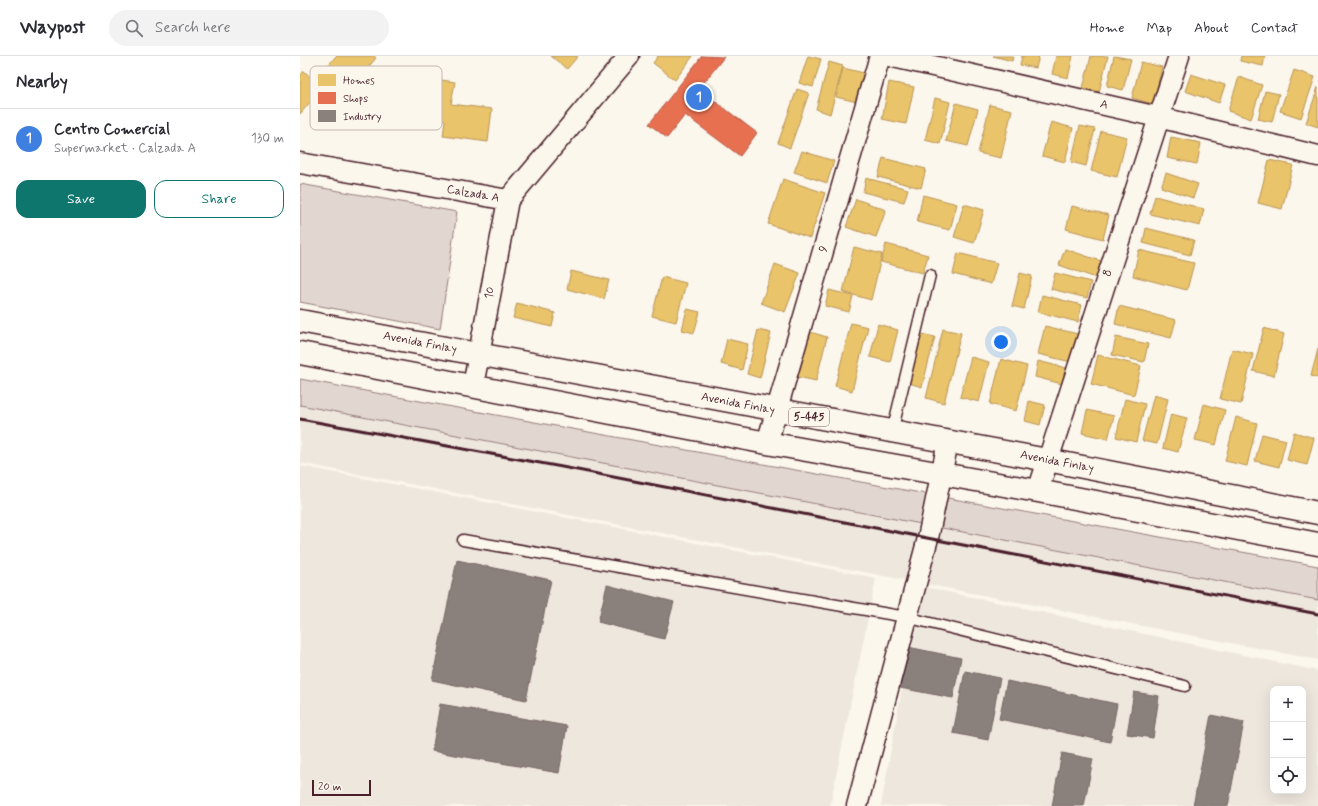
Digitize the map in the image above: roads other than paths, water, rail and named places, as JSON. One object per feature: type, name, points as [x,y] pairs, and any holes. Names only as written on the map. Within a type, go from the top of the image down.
[{"type":"highway","name":"Avenida Finlay","points":[[300,321],[776,411],[1047,460],[1318,513]]},
{"type":"highway","points":[[300,353],[767,443],[1038,491],[1318,544]]},
{"type":"street","name":"Calzada A","points":[[300,163],[508,200],[630,56]]},
{"type":"street","name":"9","points":[[767,443],[880,56]]},
{"type":"street","name":"A","points":[[889,56],[1158,117],[1318,156]]},
{"type":"street","name":"8","points":[[1038,491],[1179,56]]},
{"type":"street","name":"10","points":[[473,386],[508,200]]},
{"type":"street","points":[[857,806],[928,538],[948,442]]},
{"type":"lane","points":[[892,432],[930,275]]},
{"type":"lane","points":[[463,540],[906,617],[1186,686]]},
{"type":"railway","points":[[300,419],[562,467],[1318,614]]},
{"type":"place","name":"Centro Comercial","points":[[699,97]]}]
